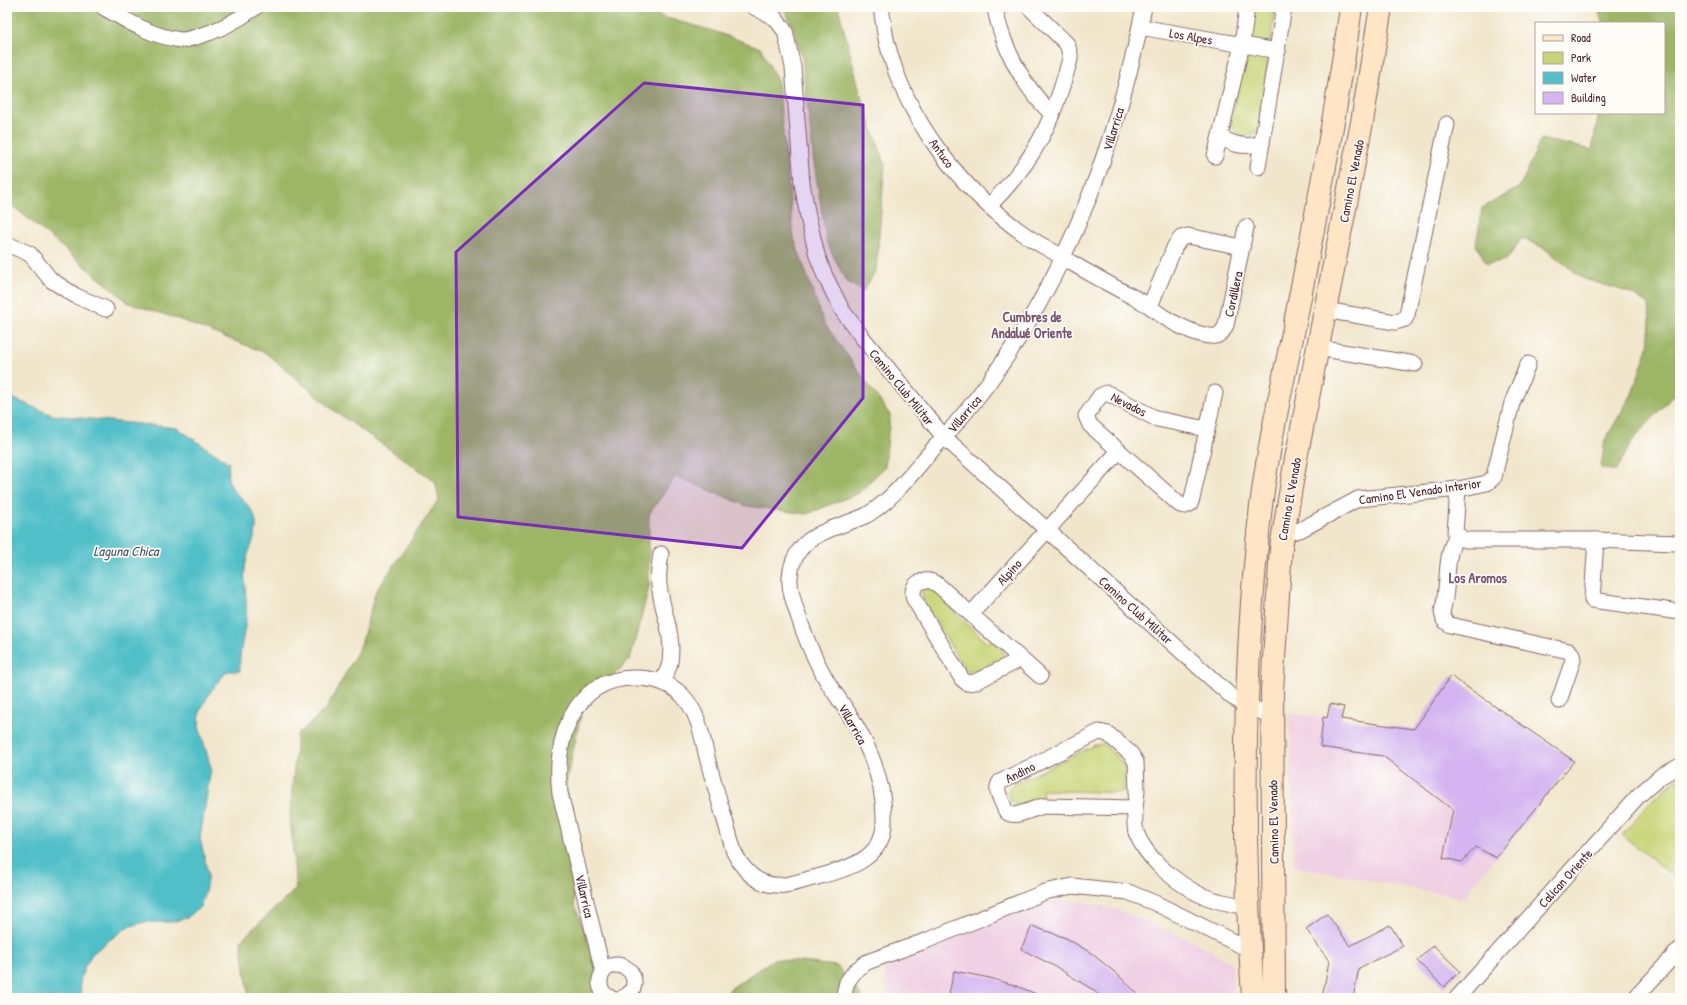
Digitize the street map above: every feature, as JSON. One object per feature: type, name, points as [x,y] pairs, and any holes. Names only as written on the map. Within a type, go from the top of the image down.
[{"type":"street","points":[[103,7],[160,35],[183,40],[219,29],[238,20],[256,7]]},
{"type":"street","name":"Camino Club Militar","points":[[754,7],[775,18],[785,31],[793,67],[802,183],[808,217],[825,276],[842,310],[944,438],[1232,697],[1246,705],[1272,716]]},
{"type":"street","name":"Antuco","points":[[881,7],[887,42],[892,59],[913,108],[941,153],[972,190],[989,206],[1024,234],[1063,258]]},
{"type":"street","points":[[995,7],[1001,31],[1016,67],[1032,94],[1052,114]]},
{"type":"street","points":[[989,206],[1008,186],[1030,158],[1042,139],[1070,59],[1070,48],[1064,40],[1029,7]]},
{"type":"street","name":"Villarrica","points":[[611,998],[601,989],[600,983],[603,972],[560,793],[558,779],[562,742],[571,716],[580,702],[594,689],[612,680],[631,678],[650,679],[670,686],[682,696],[697,717],[734,852],[743,868],[749,874],[765,883],[780,886],[787,885],[847,869],[866,858],[877,846],[884,832],[884,813],[873,762],[862,737],[827,681],[804,634],[792,595],[790,577],[794,560],[808,540],[820,532],[850,522],[874,510],[894,493],[965,414],[1003,363],[1035,311],[1063,258],[1087,202],[1106,151],[1123,96],[1144,7]]},
{"type":"street","points":[[1215,156],[1221,137],[1242,45],[1247,7]]},
{"type":"street","points":[[1258,167],[1284,7]]},
{"type":"street","name":"Camino El Venado","points":[[1253,998],[1247,906],[1246,705],[1251,596],[1268,457],[1312,232],[1338,90],[1351,7]]},
{"type":"street","name":"Camino El Venado","points":[[1274,998],[1272,716],[1273,666],[1283,534],[1287,502],[1367,96],[1381,7]]},
{"type":"street","name":"Los Alpes","points":[[1140,27],[1278,51]]},
{"type":"street","points":[[1338,90],[1367,96]]},
{"type":"street","points":[[1325,310],[1395,322],[1404,319],[1407,316],[1447,124]]},
{"type":"street","points":[[1221,137],[1241,146],[1262,143]]},
{"type":"street","name":"Cordillera","points":[[1063,258],[1150,306],[1159,314],[1197,332],[1216,336],[1222,333],[1226,325],[1246,227]]},
{"type":"street","points":[[1150,306],[1175,246],[1181,238],[1192,236],[1242,247]]},
{"type":"street","points":[[7,244],[30,254],[51,280],[76,296],[106,309]]},
{"type":"street","points":[[1318,348],[1415,364]]},
{"type":"street","name":"Camino El Venado Interior","points":[[1283,534],[1300,530],[1358,498],[1458,489],[1487,483],[1494,477],[1512,403],[1528,364]]},
{"type":"street","name":"Nevados","points":[[1207,429],[1157,419],[1112,394],[1104,393],[1100,396],[1087,414],[1086,419],[1090,425],[1180,505],[1187,506],[1192,499],[1215,393]]},
{"type":"street","points":[[1048,531],[1120,451]]},
{"type":"street","points":[[1458,489],[1454,528],[1455,533],[1465,540],[1596,540],[1676,543]]},
{"type":"street","name":"Alpino","points":[[971,614],[1022,556],[1048,531]]},
{"type":"street","points":[[1457,535],[1453,542],[1450,554],[1442,612],[1444,620],[1450,625],[1569,651],[1572,654],[1573,660],[1558,701]]},
{"type":"street","points":[[1596,540],[1592,600],[1680,612]]},
{"type":"street","points":[[661,554],[658,577],[670,629],[671,650],[670,664],[662,682]]},
{"type":"street","points":[[1021,660],[973,684],[966,683],[962,679],[914,599],[914,588],[917,584],[925,580],[934,582],[1040,676]]},
{"type":"street","name":"Andino","points":[[1135,808],[1044,806],[1015,815],[1009,814],[1006,811],[998,792],[998,786],[1000,782],[1101,732],[1108,734],[1131,754],[1136,762],[1136,830],[1143,848],[1172,876],[1194,892],[1226,903],[1247,906]]},
{"type":"street","name":"Calican Oriente","points":[[1457,998],[1639,795],[1661,776],[1680,766]]},
{"type":"street","points":[[843,998],[847,982],[855,971],[867,962],[928,940],[1045,892],[1072,886],[1128,892],[1155,903],[1250,950]]},
{"type":"street","points":[[1635,998],[1680,949]]},
{"type":"street","points":[[603,972],[610,966],[619,965],[623,966],[630,972],[634,980],[634,985],[628,995],[622,998]]},
{"type":"highlighted area","points":[[644,83],[863,105],[863,398],[742,548],[458,517],[456,252]]},
{"type":"shaded area","points":[[1451,676],[1574,761],[1463,898],[1294,866],[1289,713],[1414,729]]},
{"type":"shaded area","points":[[1047,901],[1080,901],[1118,910],[1194,942],[1231,963],[1234,998],[887,998],[884,968],[929,951],[981,926]]},
{"type":"green space","points":[[7,7],[643,7],[659,16],[710,30],[761,48],[778,83],[794,239],[824,323],[890,415],[885,466],[859,493],[807,514],[747,506],[676,476],[649,514],[649,587],[630,660],[584,702],[566,782],[574,903],[608,998],[249,998],[241,940],[296,889],[290,815],[297,735],[326,709],[361,645],[375,593],[439,499],[435,481],[336,412],[266,353],[178,319],[129,303],[7,201]]},
{"type":"green space","points":[[783,7],[838,7],[863,103],[885,164],[876,270],[863,292],[846,281],[827,243],[814,163],[802,57],[792,25]]},
{"type":"green space","points":[[1254,7],[1276,7],[1258,131],[1249,136],[1242,136],[1236,133],[1231,123]]},
{"type":"green space","points":[[1597,7],[1680,7],[1680,384],[1676,392],[1633,440],[1616,471],[1601,468],[1605,440],[1632,394],[1648,348],[1650,321],[1649,304],[1628,292],[1584,279],[1544,248],[1522,238],[1506,260],[1487,264],[1476,245],[1482,208],[1520,187],[1541,139],[1592,150],[1599,114],[1665,114],[1665,22],[1603,22]]},
{"type":"green space","points":[[927,588],[933,588],[947,598],[945,603],[987,643],[993,640],[1004,653],[1003,658],[971,672],[966,671],[924,602],[922,591]]},
{"type":"green space","points":[[1104,744],[1120,760],[1126,770],[1123,793],[1042,790],[1043,798],[1015,805],[1011,801],[1007,792],[1012,785],[1095,745]]},
{"type":"green space","points":[[1680,778],[1680,882],[1622,835],[1649,803]]},
{"type":"green space","points":[[774,959],[837,966],[863,998],[724,998],[730,989]]},
{"type":"water","name":"Laguna Chica","points":[[7,396],[52,415],[177,428],[229,463],[228,478],[230,484],[252,511],[256,524],[255,534],[247,557],[245,569],[246,610],[240,658],[240,671],[227,671],[210,692],[200,711],[199,726],[211,768],[200,838],[208,874],[205,892],[200,907],[188,917],[173,922],[144,922],[128,927],[108,941],[92,954],[84,968],[80,981],[81,998],[7,998]]},
{"type":"building","points":[[1451,676],[1574,761],[1496,858],[1476,847],[1462,862],[1443,858],[1453,810],[1383,756],[1320,747],[1323,717],[1327,718],[1330,704],[1344,707],[1341,719],[1414,729]]},
{"type":"building","points":[[1327,914],[1350,946],[1390,925],[1403,946],[1359,968],[1353,998],[1322,998],[1329,961],[1306,929]]},
{"type":"building","points":[[1032,926],[1066,938],[1091,953],[1117,974],[1142,998],[1102,998],[1093,990],[1058,968],[1021,949]]},
{"type":"building","points":[[1433,945],[1460,971],[1444,987],[1417,961]]},
{"type":"building","points":[[954,971],[990,978],[1014,985],[1046,998],[965,998],[949,994]]},
{"type":"district","name":"Cumbres de Andalué Oriente","points":[[1032,324]]},
{"type":"district","name":"Los Aromos","points":[[1478,577]]}]
